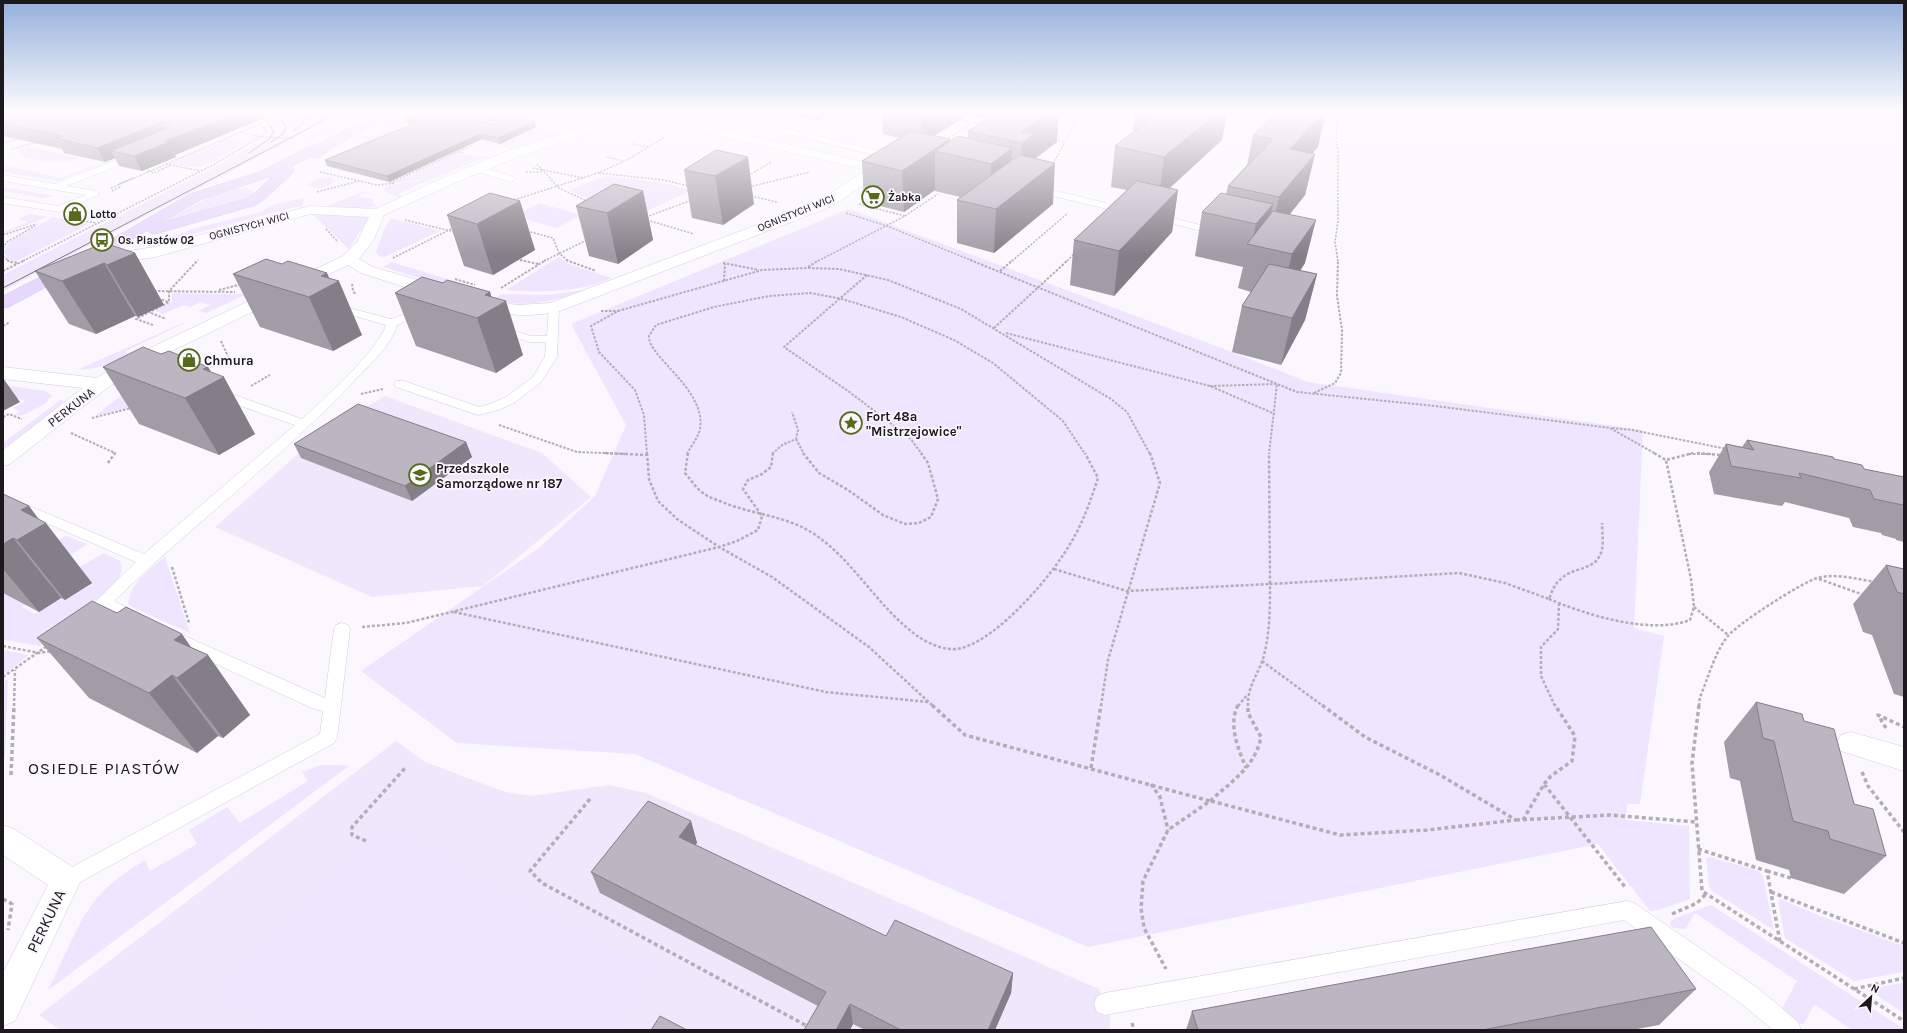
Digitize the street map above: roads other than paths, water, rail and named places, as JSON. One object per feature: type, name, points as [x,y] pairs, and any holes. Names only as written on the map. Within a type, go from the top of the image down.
[{"type":"street","points":[[3,303],[98,253],[152,221],[195,198],[219,188],[264,174],[292,160]]},
{"type":"street","points":[[98,253],[172,225],[242,205],[254,200],[280,175],[304,160]]},
{"type":"street","name":"OGNISTYCH WICI","points":[[98,253],[135,255],[310,210],[378,215],[500,160]]},
{"type":"street","name":"OGNISTYCH WICI","points":[[473,302],[515,312],[535,311],[554,307],[816,207],[838,196],[878,169],[841,160]]},
{"type":"street","points":[[219,188],[236,185],[254,185],[261,188],[263,193]]},
{"type":"street","points":[[100,384],[286,293],[353,257],[367,240],[378,215]]},
{"type":"street","points":[[152,221],[152,225],[172,225]]},
{"type":"street","points":[[353,257],[366,270],[455,296]]},
{"type":"street","name":"PERKUNA","points":[[3,373],[100,384]]},
{"type":"street","name":"PERKUNA","points":[[3,460],[100,384]]},
{"type":"street","points":[[1851,743],[1904,760]]},
{"type":"street","name":"PERKUNA","points":[[3,838],[66,880],[3,1009]]},
{"type":"lane","points":[[55,187],[122,160]]},
{"type":"lane","points":[[478,169],[511,178]]},
{"type":"lane","points":[[3,178],[96,194],[59,209],[3,200]]},
{"type":"lane","points":[[1029,188],[1224,233]]},
{"type":"lane","points":[[326,304],[392,323],[418,312],[431,309]]},
{"type":"lane","points":[[400,384],[478,411],[494,407],[510,400],[530,386],[542,372],[551,357],[554,307]]},
{"type":"lane","points":[[331,706],[320,704],[198,650],[103,602],[146,561],[305,424],[334,397],[389,334],[392,323]]},
{"type":"lane","points":[[489,326],[530,339],[552,338]]},
{"type":"lane","points":[[207,390],[305,424]]},
{"type":"lane","points":[[3,499],[146,561]]},
{"type":"lane","points":[[66,880],[328,738],[342,629]]},
{"type":"lane","points":[[1105,1004],[1627,910],[1751,997],[1790,1030]]},
{"type":"tram line","points":[[3,288],[248,160]]},
{"type":"place","name":"Żabka","points":[[873,197]]},
{"type":"place","name":"Lotto","points":[[75,214]]},
{"type":"place","name":"Os. Piastów 02","points":[[102,240]]},
{"type":"place","name":"Chmura","points":[[189,360]]},
{"type":"place","name":"Fort 48a \"Mistrzejowice\"","points":[[851,423]]},
{"type":"place","name":"Przedszkole Samorządowe nr 187","points":[[420,475]]},
{"type":"district","name":"OSIEDLE PIASTÓW","points":[[104,768]]}]
